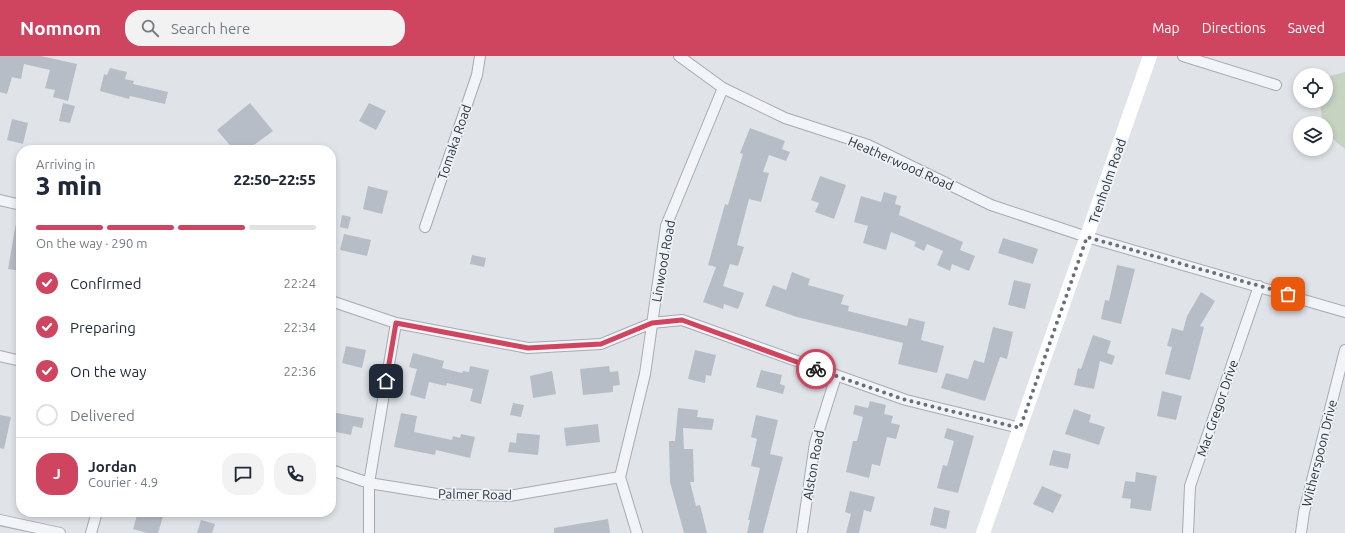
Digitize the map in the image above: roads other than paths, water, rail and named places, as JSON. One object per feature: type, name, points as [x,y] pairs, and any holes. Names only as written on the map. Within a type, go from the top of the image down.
[{"type":"main road","name":"Trenholm Road","points":[[983,533],[1150,56]]},
{"type":"street","name":"Tomaka Road","points":[[425,227],[477,75],[480,56]]},
{"type":"street","name":"Heatherwood Road","points":[[679,56],[723,88],[785,118],[868,145],[991,205],[1087,237],[1345,312]]},
{"type":"street","points":[[1183,56],[1276,85]]},
{"type":"street","name":"Linwood Road","points":[[620,477],[646,374],[666,226],[723,88]]},
{"type":"street","points":[[0,200],[16,204]]},
{"type":"street","name":"Mac Gregor Drive","points":[[1188,533],[1190,486],[1259,286]]},
{"type":"street","points":[[336,303],[396,323],[528,348],[601,344],[652,323],[682,320],[906,400],[1020,428]]},
{"type":"street","points":[[369,533],[369,483],[396,323]]},
{"type":"street","name":"Witherspoon Drive","points":[[1301,533],[1304,512],[1345,350]]},
{"type":"street","points":[[0,356],[16,359]]},
{"type":"street","name":"Alston Road","points":[[802,533],[815,443],[836,376]]},
{"type":"street","name":"Palmer Road","points":[[336,472],[369,483],[437,494],[509,496],[620,477]]},
{"type":"street","points":[[620,477],[637,533]]},
{"type":"street","points":[[91,533],[96,517]]},
{"type":"street","points":[[0,520],[60,533]]}]
